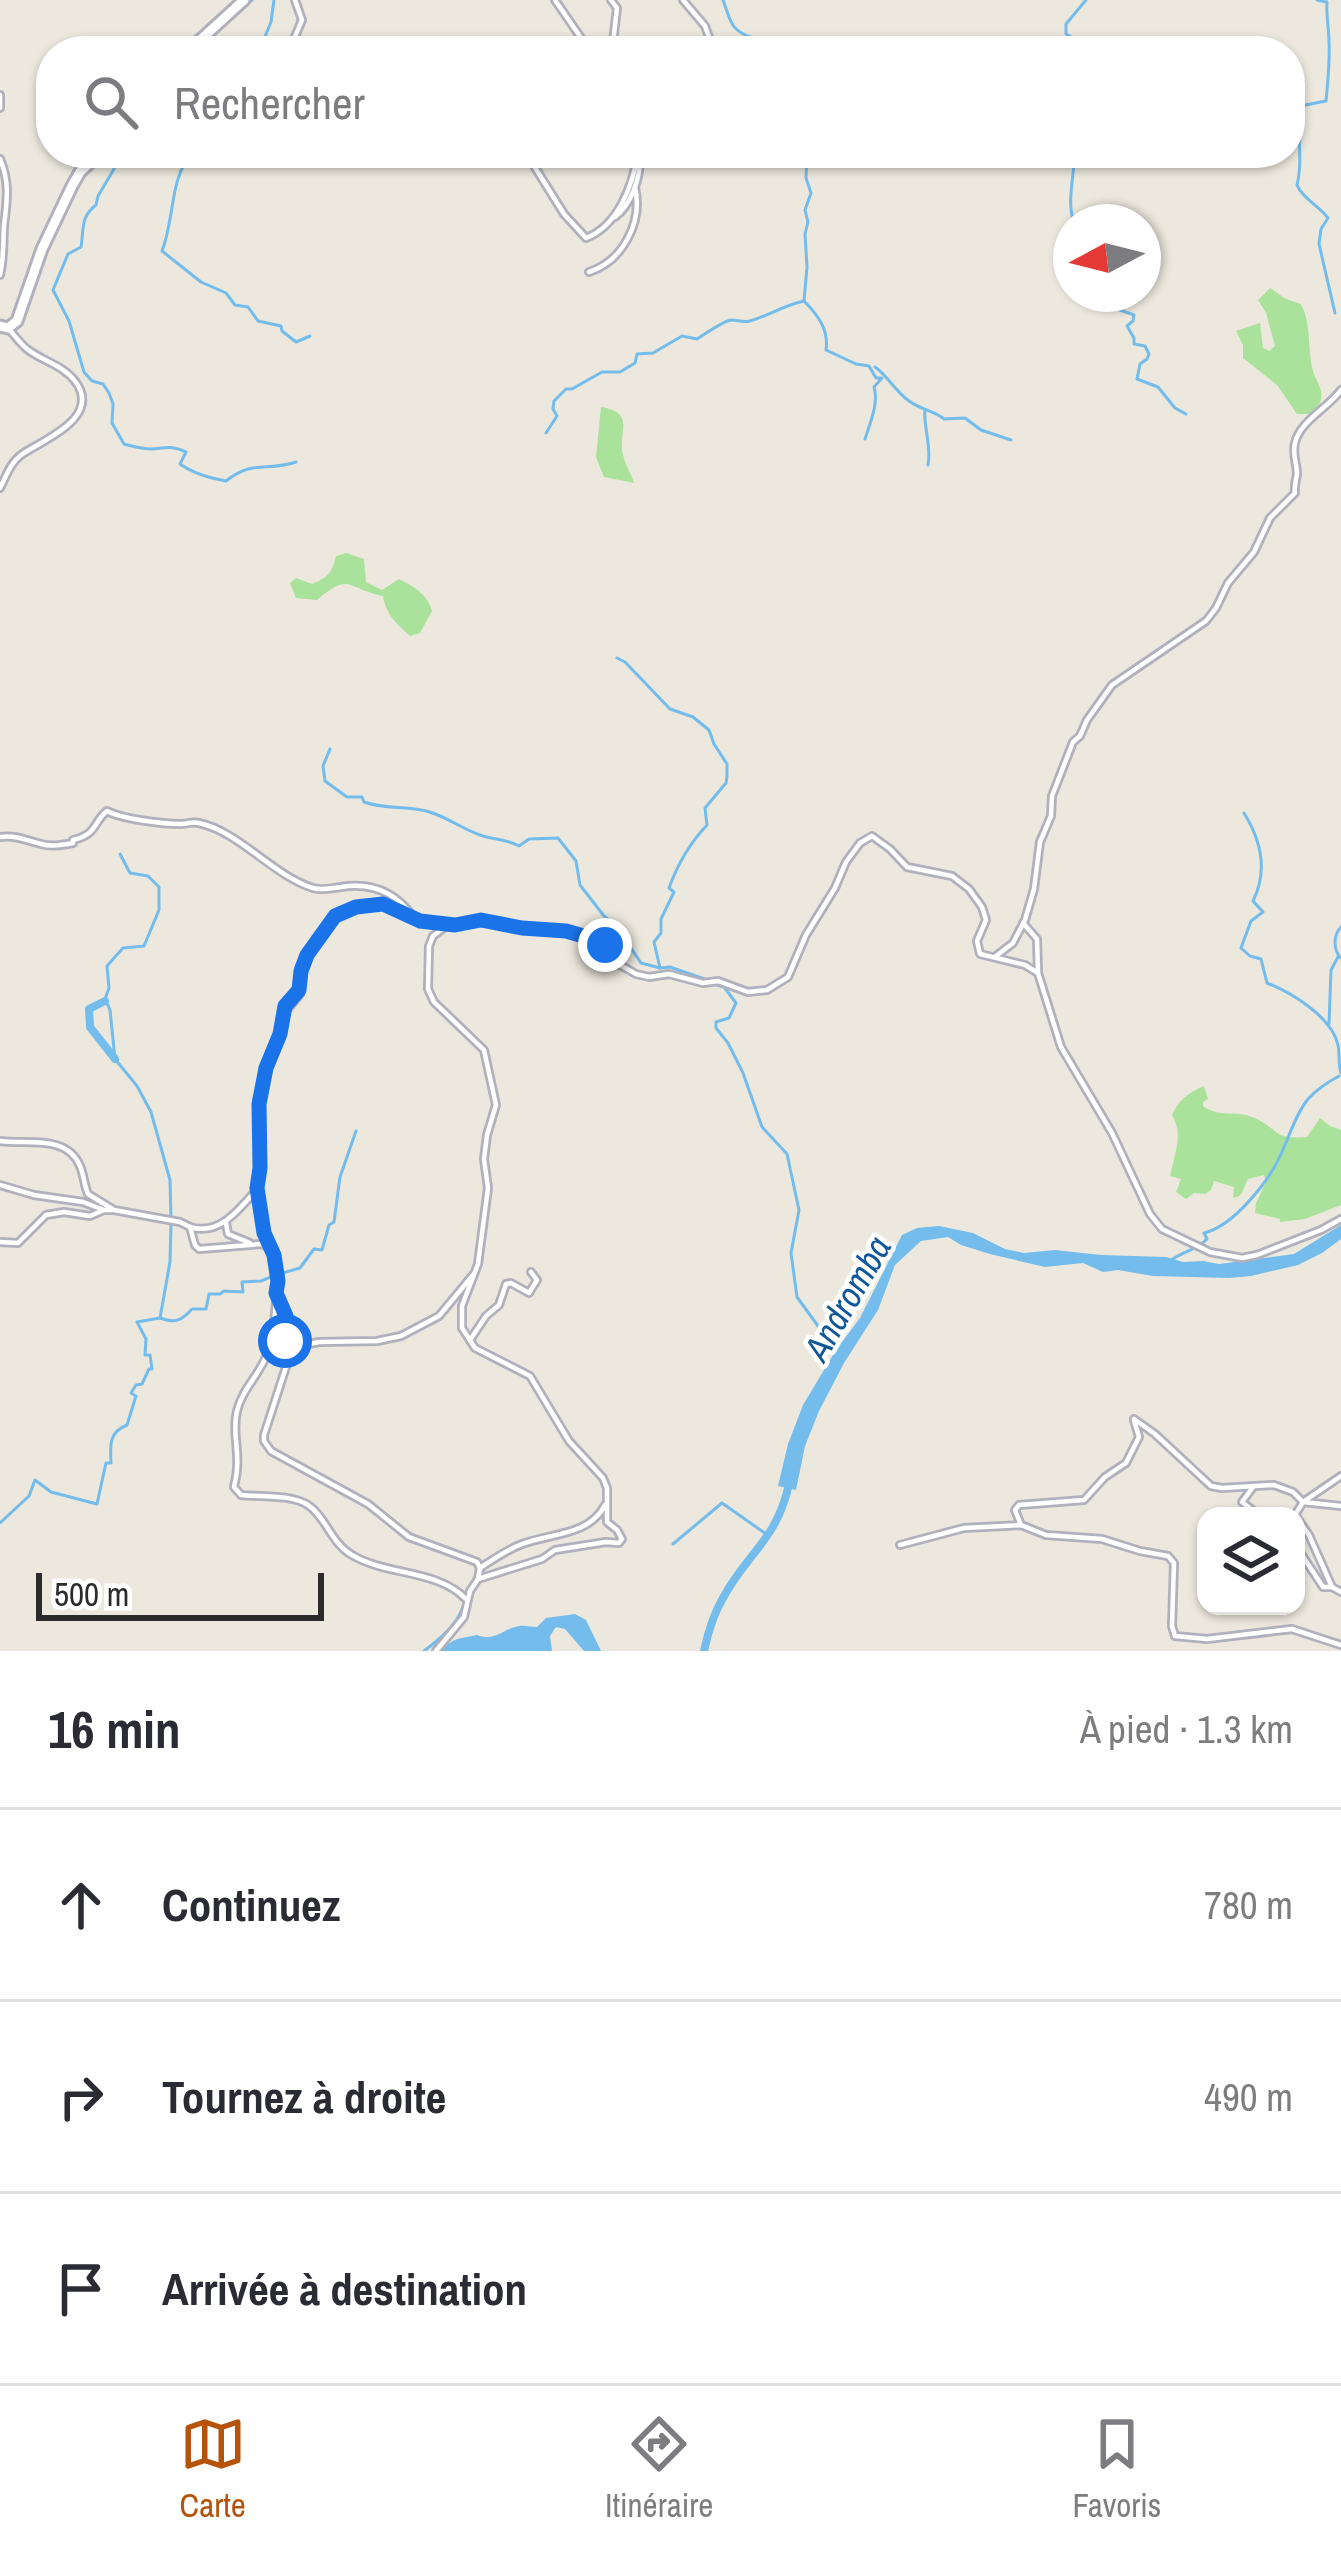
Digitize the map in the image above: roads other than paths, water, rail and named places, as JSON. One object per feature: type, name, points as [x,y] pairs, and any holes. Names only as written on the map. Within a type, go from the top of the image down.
[{"type":"street","points":[[204,36],[244,0]]},
{"type":"street","points":[[296,0],[302,20],[296,36]]},
{"type":"street","points":[[555,0],[580,36]]},
{"type":"street","points":[[611,0],[617,8],[614,36]]},
{"type":"street","points":[[683,0],[709,36]]},
{"type":"street","points":[[0,95],[0,108]]},
{"type":"street","points":[[0,158],[8,200],[0,275]]},
{"type":"street","points":[[0,488],[20,455],[69,426],[80,412],[81,392],[74,379],[31,352],[4,327],[17,321],[42,249],[84,168]]},
{"type":"street","points":[[535,168],[563,214],[584,237],[598,234],[622,211],[640,168]]},
{"type":"street","points":[[615,218],[635,168]]},
{"type":"street","points":[[589,272],[619,254],[633,225],[635,187]]},
{"type":"street","points":[[995,957],[1013,943],[1023,923],[1052,796],[1073,742],[1112,685],[1210,616],[1228,583],[1254,552],[1270,518],[1295,493],[1295,439],[1341,390]]},
{"type":"street","points":[[0,837],[25,837],[46,845],[73,843],[95,829],[107,812],[177,825],[202,824],[310,887],[380,889],[404,904],[414,918]]},
{"type":"street","points":[[467,1600],[445,1584],[353,1556],[334,1540],[309,1505],[242,1495],[234,1487],[236,1414],[267,1356],[278,1281],[257,1188],[259,1104],[282,1024],[300,994],[307,955],[335,916],[383,904],[414,918],[448,924],[481,920],[566,931],[605,945],[615,962],[637,974],[669,974],[703,983],[718,980],[758,992],[788,977],[846,862],[872,836],[908,867],[952,876],[969,889],[986,920],[976,940],[980,954],[1038,973]]},
{"type":"street","points":[[1023,923],[1037,939],[1038,973],[1061,1047],[1112,1132],[1150,1214],[1172,1236],[1234,1258],[1257,1255],[1341,1220]]},
{"type":"street","points":[[448,924],[429,946],[428,989],[434,1002],[484,1050],[496,1106],[484,1159],[488,1188],[475,1274],[460,1319],[483,1353],[530,1376],[569,1442],[602,1478],[607,1488],[607,1522],[621,1535],[620,1543],[555,1550],[542,1559],[478,1579]]},
{"type":"street","points":[[0,1142],[57,1145],[74,1156],[88,1195],[114,1210]]},
{"type":"street","points":[[0,1185],[208,1230],[228,1220]]},
{"type":"street","points":[[257,1188],[225,1225],[227,1234],[269,1248]]},
{"type":"street","points":[[0,1243],[18,1243],[46,1215],[91,1216],[104,1210]]},
{"type":"street","points":[[190,1227],[200,1250],[256,1244]]},
{"type":"street","points":[[470,1340],[500,1305],[506,1284],[529,1293],[537,1280],[532,1272]]},
{"type":"street","points":[[276,1293],[286,1316],[289,1342],[300,1347],[376,1341],[401,1336],[440,1316],[475,1274]]},
{"type":"street","points":[[287,1334],[287,1364],[264,1435],[271,1451],[356,1496],[409,1537],[469,1558],[480,1568]]},
{"type":"street","points":[[1021,1525],[1015,1510],[1019,1505],[1084,1500],[1126,1463],[1139,1437],[1134,1419],[1211,1486],[1274,1485],[1303,1502],[1341,1506]]},
{"type":"street","points":[[1332,1587],[1295,1514],[1303,1502],[1341,1476]]},
{"type":"street","points":[[1248,1507],[1242,1502],[1253,1486]]},
{"type":"street","points":[[436,1651],[464,1617],[480,1568],[523,1544],[592,1522],[607,1501]]},
{"type":"street","points":[[899,1545],[964,1528],[1021,1525],[1046,1535],[1102,1539],[1168,1556],[1174,1563],[1173,1632],[1179,1637],[1222,1638],[1292,1629],[1341,1645]]},
{"type":"street","points":[[1305,1560],[1323,1587],[1341,1592]]},
{"type":"water","points":[[1341,1225],[1341,1239],[1298,1265],[1229,1278],[1103,1272],[1083,1263],[1045,1267],[990,1254],[948,1237],[921,1241],[895,1265],[878,1310],[819,1411],[805,1446],[796,1490],[778,1486],[803,1405],[860,1318],[902,1235],[917,1228],[939,1226],[973,1233],[1024,1253],[1055,1250],[1219,1264],[1294,1254]]},
{"type":"water","points":[[575,1614],[586,1620],[601,1651],[584,1651],[565,1629],[556,1627],[550,1636],[552,1651],[442,1651],[462,1638],[494,1636],[519,1626],[537,1627],[546,1618]]},
{"type":"waterway","points":[[211,36],[252,0]]},
{"type":"waterway","points":[[265,36],[274,0]]},
{"type":"waterway","points":[[723,0],[735,28],[747,36]]},
{"type":"waterway","points":[[1070,36],[1066,24],[1086,0]]},
{"type":"waterway","points":[[1305,105],[1326,101],[1327,2],[1317,0]]},
{"type":"waterway","points":[[114,168],[85,219],[81,247],[68,254],[53,290],[69,321],[84,372],[109,393],[112,423],[124,444],[181,450],[186,452],[180,464],[226,481],[253,468],[296,462]]},
{"type":"waterway","points":[[182,168],[162,251],[201,282],[226,293],[235,305],[248,307],[258,321],[281,326],[296,342],[310,336]]},
{"type":"waterway","points":[[806,168],[811,193],[805,210],[804,301],[821,323],[826,350],[869,366],[876,378],[882,378],[874,387],[875,406],[865,439]]},
{"type":"waterway","points":[[1071,204],[1074,168]]},
{"type":"waterway","points":[[1299,168],[1297,185],[1328,218],[1319,244],[1335,313]]},
{"type":"waterway","points":[[546,433],[557,416],[554,401],[566,389],[602,372],[620,372],[635,363],[637,354],[653,353],[682,336],[697,339],[728,321],[750,321],[804,301]]},
{"type":"waterway","points":[[1126,312],[1134,315],[1127,326],[1134,344],[1145,346],[1149,354],[1140,364],[1137,379],[1158,387],[1186,414]]},
{"type":"waterway","points":[[875,367],[913,404],[944,419],[965,418],[981,430],[1011,440]]},
{"type":"waterway","points":[[925,410],[928,465]]},
{"type":"waterway","points":[[617,658],[670,709],[693,717],[709,730],[727,764],[726,783],[705,808],[707,825],[680,862],[669,888],[674,892],[654,942],[660,968],[710,981]]},
{"type":"waterway","points":[[330,749],[323,766],[325,781],[347,797],[429,812],[519,846],[529,839],[558,838],[576,861],[580,885],[604,916],[641,963],[660,968]]},
{"type":"waterway","points":[[1244,813],[1261,857],[1253,901],[1263,912],[1251,921],[1241,948],[1261,959],[1267,983],[1299,1000],[1328,1025],[1338,1045],[1341,1073]]},
{"type":"waterway","points":[[120,854],[130,873],[148,876],[159,887],[159,910],[144,946],[123,948],[107,966],[105,999],[115,1059],[151,1112],[170,1180],[171,1219]]},
{"type":"waterway","points":[[1341,927],[1335,942],[1341,958]]},
{"type":"waterway","points":[[1329,1024],[1331,970],[1338,957]]},
{"type":"waterway","points":[[713,984],[724,987],[736,1003],[729,1018],[716,1022],[716,1028],[743,1073],[762,1127],[787,1154],[799,1210],[791,1253],[797,1297],[839,1355]]},
{"type":"waterway","points":[[105,1001],[89,1009],[90,1027],[115,1059]]},
{"type":"waterway","points":[[1170,1261],[1203,1243],[1204,1233],[1227,1221],[1250,1200],[1276,1163],[1308,1099],[1339,1076]]},
{"type":"waterway","points":[[279,1274],[300,1268],[314,1249],[322,1250],[334,1222],[340,1177],[356,1131]]},
{"type":"waterway","points":[[0,1523],[29,1496],[35,1480],[51,1492],[97,1504],[106,1463],[111,1463],[112,1440],[127,1425],[136,1396],[131,1393],[152,1369],[137,1322],[160,1318],[171,1223]]},
{"type":"waterway","points":[[160,1318],[178,1320],[192,1309],[206,1309],[209,1294],[243,1292],[242,1282],[273,1276]]},
{"type":"waterway","name":"Andromba","points":[[704,1651],[719,1604],[769,1533],[789,1484]]},
{"type":"waterway","points":[[673,1544],[722,1503],[769,1536]]},
{"type":"waterway","points":[[424,1651],[452,1626],[463,1607]]}]
